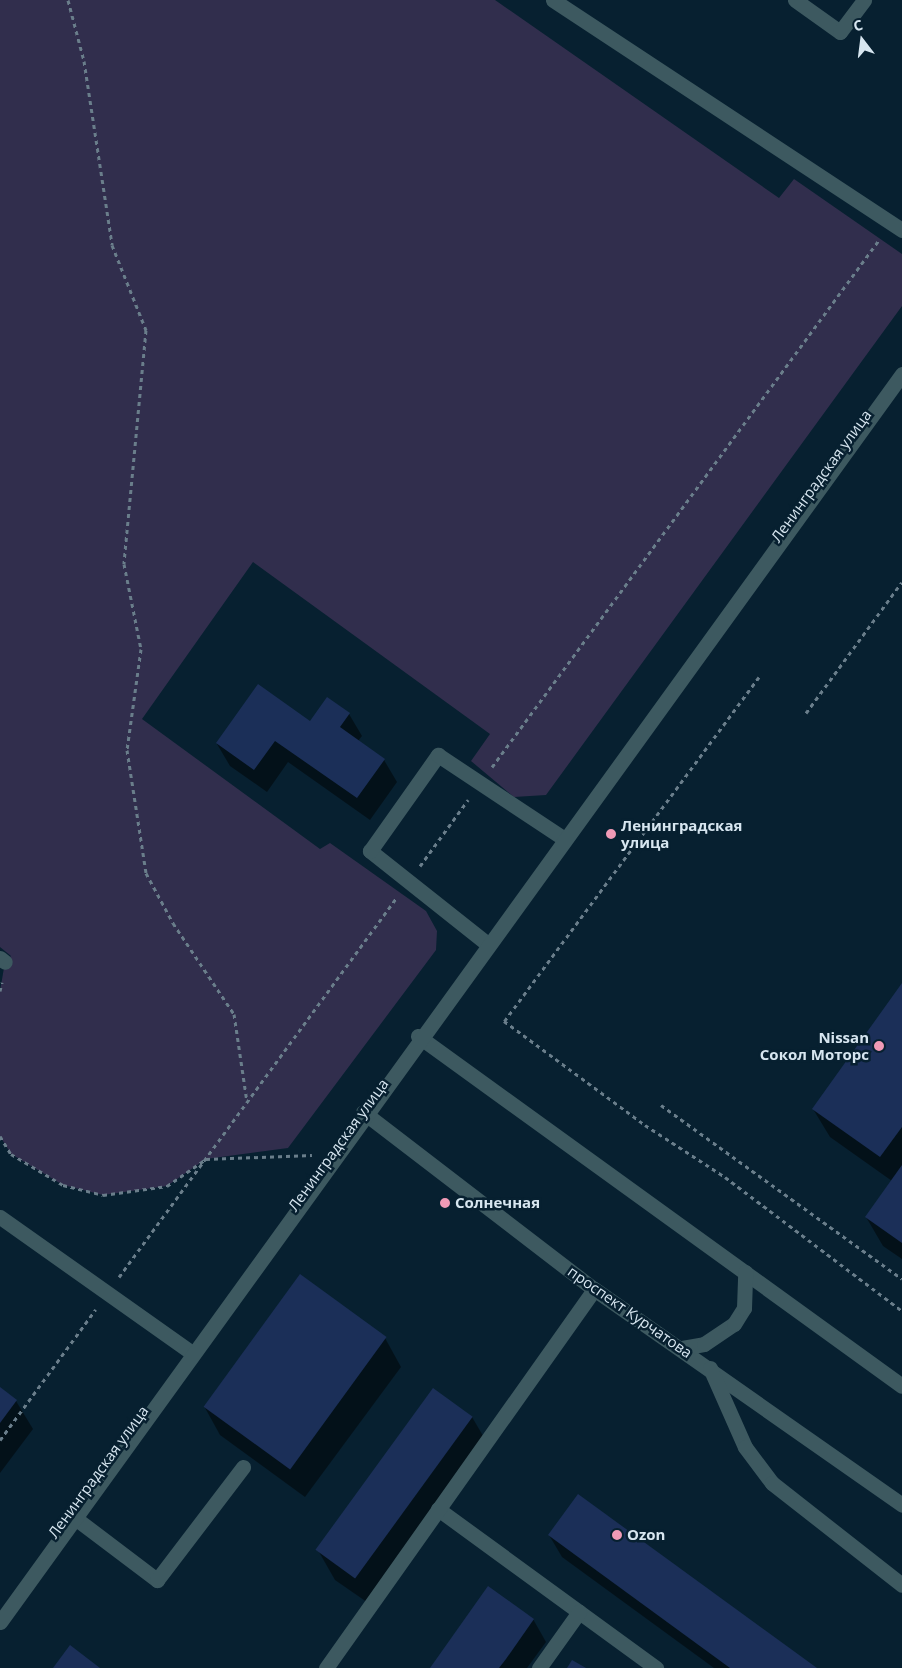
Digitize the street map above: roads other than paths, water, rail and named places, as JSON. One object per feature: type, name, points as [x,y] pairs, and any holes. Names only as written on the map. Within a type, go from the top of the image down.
[{"type":"street","points":[[553,0],[897,227]]},
{"type":"street","points":[[795,0],[840,32],[864,0]]},
{"type":"street","name":"Ленинградская улица","points":[[0,1606],[325,1163],[366,1114],[560,836],[902,366]]},
{"type":"street","points":[[902,374],[420,1038],[902,1386]]},
{"type":"street","points":[[485,942],[370,851],[438,754],[560,836]]},
{"type":"street","points":[[0,1622],[366,1114]]},
{"type":"street","name":"проспект Курчатова","points":[[366,1114],[594,1289],[682,1348],[902,1505]]},
{"type":"street","points":[[0,1217],[188,1350]]},
{"type":"street","points":[[682,1348],[712,1341],[734,1324],[744,1308],[745,1272]]},
{"type":"street","points":[[326,1668],[594,1289]]},
{"type":"street","points":[[710,1368],[745,1447],[772,1483],[902,1585]]},
{"type":"street","points":[[75,1518],[157,1580],[243,1468]]},
{"type":"street","points":[[438,1509],[579,1612],[646,1665]]},
{"type":"street","points":[[539,1668],[579,1612]]},
{"type":"place","name":"Ленинградская улица","points":[[611,834]]},
{"type":"place","name":"Nissan Сокол Моторс","points":[[879,1046]]},
{"type":"place","name":"Солнечная","points":[[445,1203]]},
{"type":"place","name":"Ozon","points":[[617,1535]]}]
